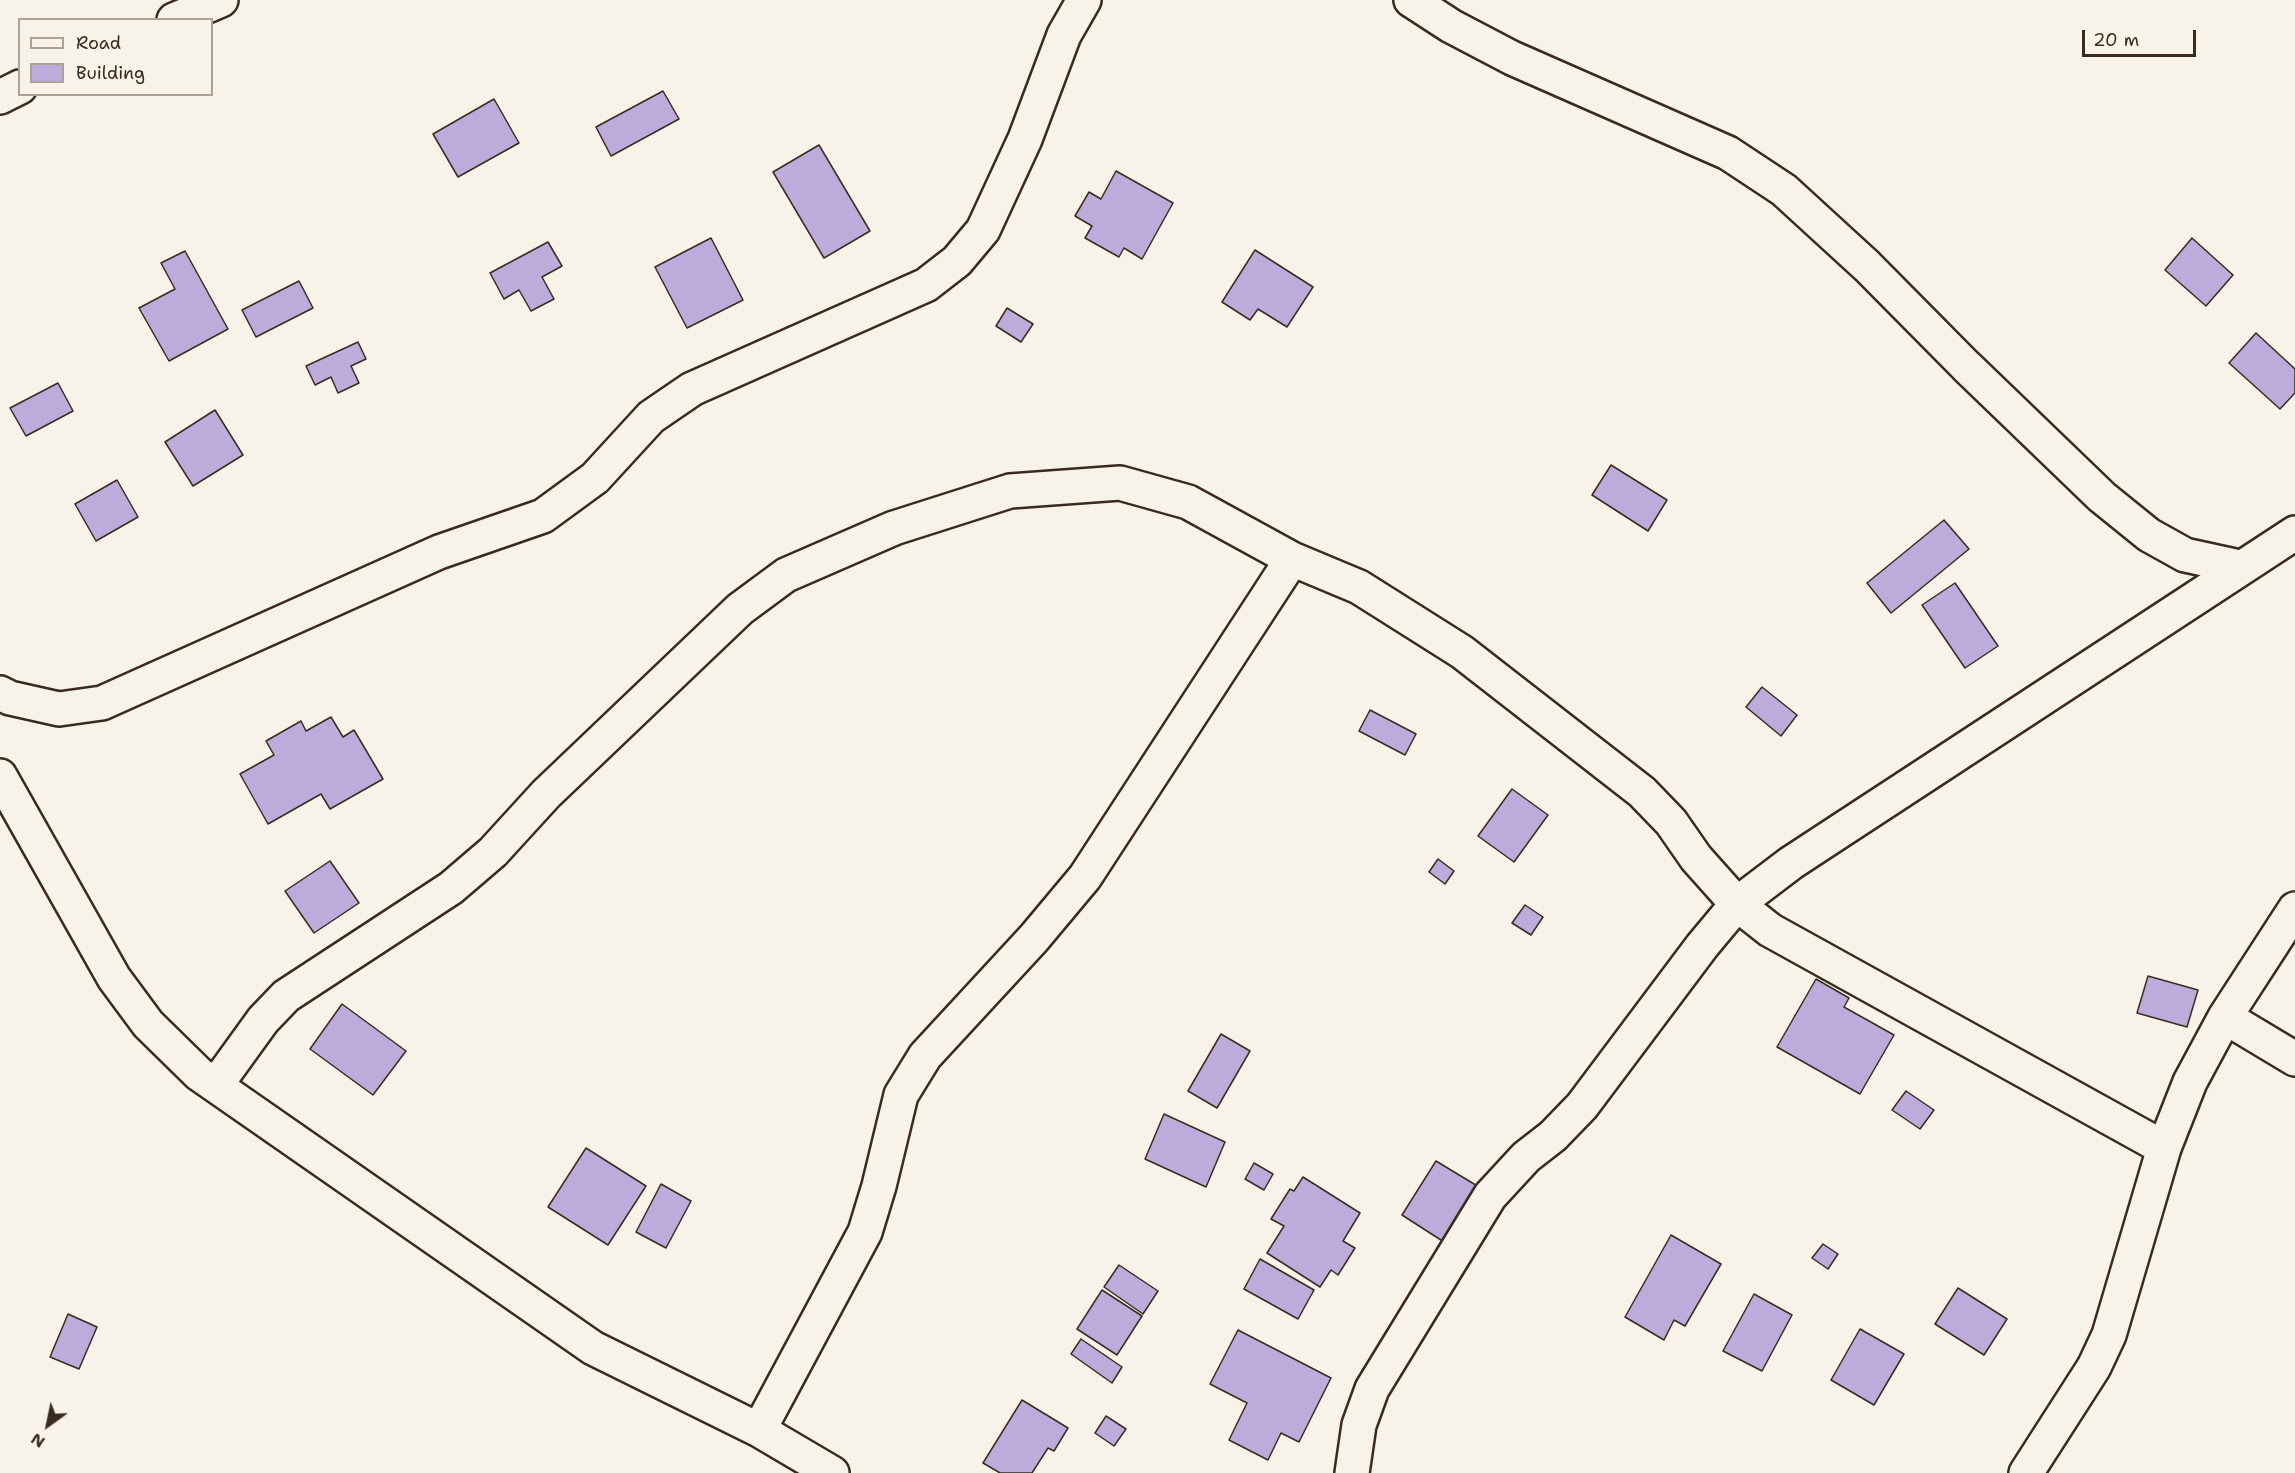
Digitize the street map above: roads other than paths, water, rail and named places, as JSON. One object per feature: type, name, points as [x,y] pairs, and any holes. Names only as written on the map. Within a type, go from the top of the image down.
[{"type":"street","points":[[179,18],[221,0]]},
{"type":"street","points":[[0,693],[10,699],[59,708],[102,703],[439,552],[543,516],[595,478],[651,417],[692,389],[926,285],[957,261],[983,230],[1025,139],[1064,35],[1084,0]]},
{"type":"street","points":[[1412,0],[1451,26],[1512,57],[1728,153],[1784,190],[1867,266],[2102,497],[2149,535],[2185,555],[2240,567]]},
{"type":"street","points":[[0,97],[18,88]]},
{"type":"street","points":[[216,1085],[263,1020],[286,996],[451,888],[493,852],[546,794],[732,617],[786,575],[894,528],[1010,491],[1120,483],[1188,502],[1292,559],[1359,587],[1462,652],[1642,792],[1671,822],[1696,858],[1737,904],[1770,930],[2164,1148]]},
{"type":"street","points":[[1352,1473],[1359,1425],[1372,1389],[1490,1196],[1526,1157],[1553,1136],[1582,1107],[1701,946],[1737,904],[1791,863],[2295,533]]},
{"type":"street","points":[[759,1430],[864,1232],[879,1186],[901,1095],[925,1056],[1034,938],[1085,877],[1292,559]]},
{"type":"street","points":[[0,776],[114,978],[148,1024],[200,1074],[592,1347],[759,1430],[832,1473]]},
{"type":"street","points":[[2026,1473],[2094,1367],[2109,1335],[2164,1148],[2190,1082],[2225,1017],[2295,909]]},
{"type":"street","points":[[2225,1017],[2295,1059]]}]
